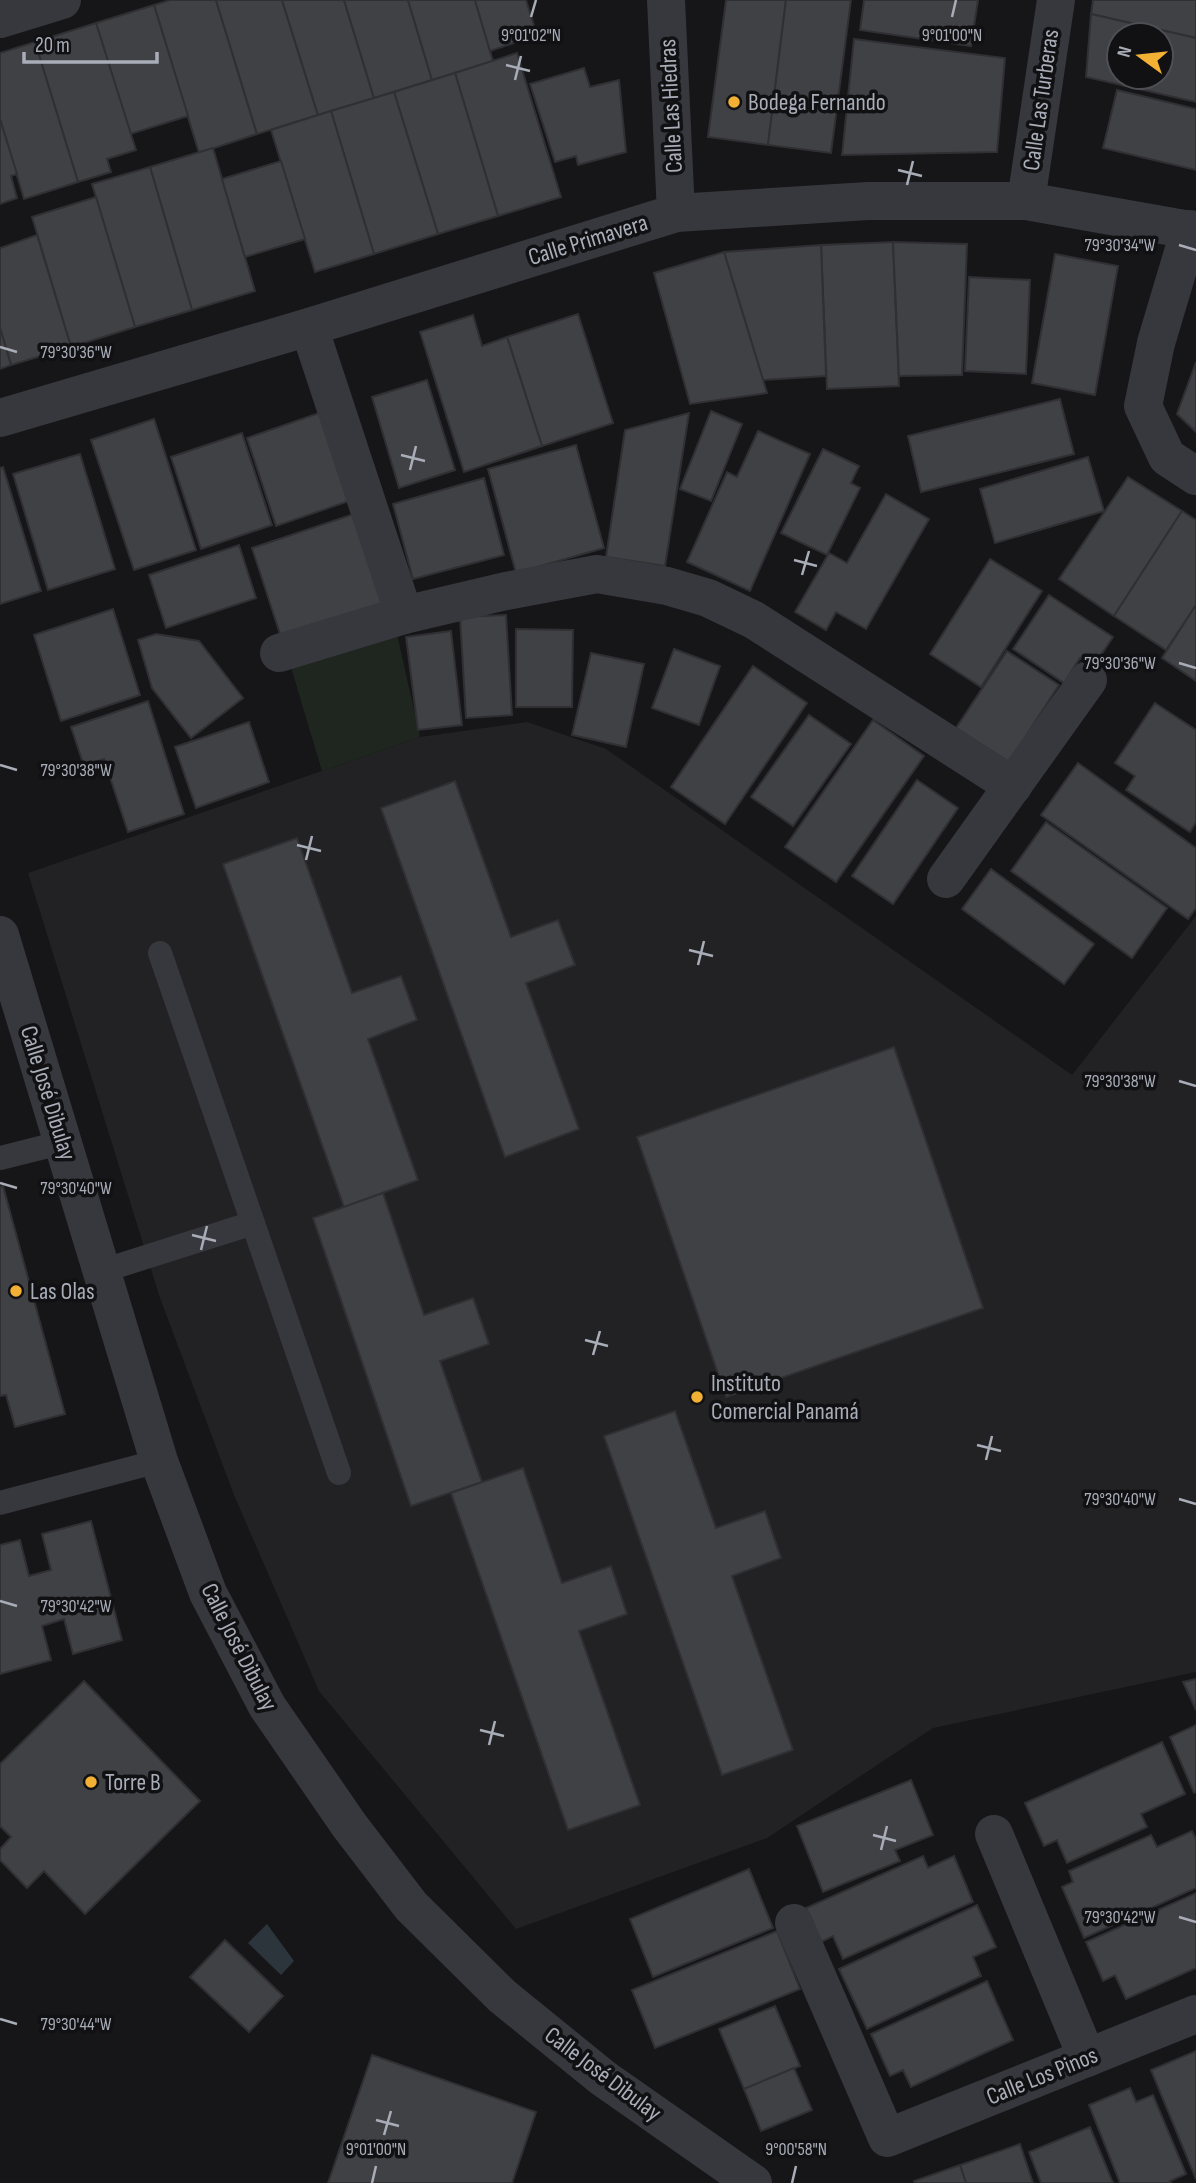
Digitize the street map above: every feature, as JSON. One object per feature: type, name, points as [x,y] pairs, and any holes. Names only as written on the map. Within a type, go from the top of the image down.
[{"type":"street","points":[[0,19],[62,0]]},
{"type":"street","name":"Calle Las Hiedras","points":[[666,0],[676,212]]},
{"type":"street","name":"Calle Las Turberas","points":[[1026,201],[1056,0]]},
{"type":"street","name":"Calle Primavera","points":[[0,418],[309,327],[676,212],[868,201],[1026,201],[1193,230]]},
{"type":"street","points":[[1193,230],[1156,343],[1143,406],[1167,457],[1196,476]]},
{"type":"street","points":[[309,327],[404,615]]},
{"type":"street","points":[[279,653],[404,615],[506,591],[597,574],[667,586],[708,598],[754,620],[1013,786]]},
{"type":"street","points":[[946,879],[1088,680]]},
{"type":"street","name":"Calle José Dibulay","points":[[0,935],[159,1461],[208,1594],[267,1706],[349,1825],[411,1906],[512,2005],[603,2078],[753,2183]]},
{"type":"street","points":[[994,1834],[1087,2058]]},
{"type":"street","name":"Calle Los Pinos","points":[[794,1923],[887,2138],[1196,2014]]},
{"type":"lane","points":[[160,953],[339,1474]]},
{"type":"lane","points":[[0,1158],[64,1142]]},
{"type":"lane","points":[[102,1271],[253,1223]]},
{"type":"lane","points":[[0,1503],[159,1461]]},
{"type":"shaded area","points":[[397,634],[420,737],[322,771],[290,664]]},
{"type":"shaded area","name":"Instituto Comercial Panamá","points":[[527,722],[606,749],[1072,1075],[1196,916],[1196,1672],[933,1728],[767,1838],[516,1929],[319,1691],[234,1495],[160,1298],[28,873],[420,737]]},
{"type":"shaded area","points":[[267,1924],[294,1961],[281,1975],[248,1943]]},
{"type":"building","points":[[170,0],[216,0],[257,134],[199,153],[154,5]]},
{"type":"building","points":[[216,0],[282,0],[318,115],[257,134]]},
{"type":"building","points":[[282,0],[344,0],[374,98],[318,115]]},
{"type":"building","points":[[344,0],[408,0],[432,80],[374,98]]},
{"type":"building","points":[[408,0],[475,0],[493,61],[432,80]]},
{"type":"building","points":[[475,0],[526,0],[537,35],[490,51]]},
{"type":"building","points":[[726,0],[786,0],[768,145],[708,137]]},
{"type":"building","points":[[786,0],[851,0],[831,153],[768,145]]},
{"type":"building","points":[[864,0],[978,0],[971,46],[860,30]]},
{"type":"building","points":[[1093,0],[1196,0],[1196,38],[1175,33],[1175,21],[1122,21],[1091,14]]},
{"type":"building","points":[[154,5],[188,116],[130,134],[96,23]]},
{"type":"building","points":[[1091,14],[1122,21],[1105,21],[1105,81],[1086,77]]},
{"type":"building","points":[[96,23],[136,150],[107,159],[111,172],[78,182],[35,42]]},
{"type":"building","points":[[1175,33],[1196,38],[1196,102],[1148,91],[1175,91]]},
{"type":"building","points":[[854,39],[1005,58],[997,152],[842,155]]},
{"type":"building","points":[[35,42],[78,182],[24,199],[0,119],[0,53]]},
{"type":"building","points":[[517,53],[561,197],[498,216],[455,73]]},
{"type":"building","points":[[584,68],[590,87],[619,80],[626,152],[578,165],[576,156],[555,162],[530,84]]},
{"type":"building","points":[[455,73],[498,216],[438,234],[394,92]]},
{"type":"building","points":[[1117,91],[1196,109],[1196,170],[1103,148]]},
{"type":"building","points":[[394,92],[438,234],[374,254],[331,111]]},
{"type":"building","points":[[331,111],[374,254],[315,272],[271,130]]},
{"type":"building","points":[[0,119],[17,174],[11,176],[17,198],[0,204]]},
{"type":"building","points":[[213,148],[255,291],[192,310],[150,167]]},
{"type":"building","points":[[281,161],[305,239],[245,257],[222,179]]},
{"type":"building","points":[[150,167],[192,310],[135,327],[92,184]]},
{"type":"building","points":[[96,197],[135,327],[71,347],[32,217]]},
{"type":"building","points":[[37,235],[71,347],[11,365],[0,328],[0,248]]},
{"type":"building","points":[[893,242],[899,386],[827,389],[821,245]]},
{"type":"building","points":[[893,242],[967,244],[962,375],[899,376]]},
{"type":"building","points":[[821,245],[826,376],[763,380],[724,252]]},
{"type":"building","points":[[724,252],[767,393],[690,404],[654,273]]},
{"type":"building","points":[[1055,254],[1118,266],[1095,395],[1032,383]]},
{"type":"building","points":[[969,277],[1030,280],[1026,374],[965,371]]},
{"type":"building","points":[[578,314],[613,423],[542,446],[507,337]]},
{"type":"building","points":[[473,315],[482,346],[507,337],[542,446],[464,472],[420,332]]},
{"type":"building","points":[[0,328],[11,365],[0,369]]},
{"type":"building","points":[[1196,362],[1196,432],[1177,414]]},
{"type":"building","points":[[427,380],[455,470],[399,488],[372,397]]},
{"type":"building","points":[[1060,399],[1074,454],[921,492],[908,436]]},
{"type":"building","points":[[711,411],[742,424],[711,501],[680,489]]},
{"type":"building","points":[[322,412],[352,500],[276,526],[247,438]]},
{"type":"building","points":[[689,413],[665,566],[606,557],[625,430]]},
{"type":"building","points":[[154,419],[196,550],[134,570],[91,440]]},
{"type":"building","points":[[758,431],[810,454],[750,591],[687,562],[727,472],[737,477]]},
{"type":"building","points":[[242,433],[272,525],[201,549],[171,457]]},
{"type":"building","points":[[576,445],[604,548],[516,573],[488,469]]},
{"type":"building","points":[[823,449],[859,466],[851,483],[860,488],[827,555],[781,533]]},
{"type":"building","points":[[80,454],[115,569],[48,590],[13,474]]},
{"type":"building","points":[[1088,457],[1104,511],[995,543],[980,489]]},
{"type":"building","points":[[3,467],[41,591],[0,604],[0,468]]},
{"type":"building","points":[[1128,477],[1182,511],[1114,616],[1059,579]]},
{"type":"building","points":[[484,478],[504,555],[413,579],[393,504]]},
{"type":"building","points":[[886,494],[929,519],[866,629],[836,612],[826,630],[795,612],[829,553],[847,563]]},
{"type":"building","points":[[1182,511],[1196,520],[1196,605],[1166,650],[1114,616]]},
{"type":"building","points":[[354,514],[383,607],[282,640],[252,548]]},
{"type":"building","points":[[239,545],[256,598],[166,628],[149,575]]},
{"type":"building","points":[[990,559],[1042,591],[981,687],[930,654]]},
{"type":"building","points":[[1049,595],[1113,637],[1093,667],[1080,658],[1064,683],[1013,649]]},
{"type":"building","points":[[1196,605],[1196,681],[1162,658]]},
{"type":"building","points":[[113,609],[140,695],[61,721],[34,635]]},
{"type":"building","points":[[506,615],[512,715],[466,718],[460,617]]},
{"type":"building","points":[[516,629],[573,630],[572,707],[516,707]]},
{"type":"building","points":[[451,631],[462,725],[418,730],[406,637]]},
{"type":"building","points":[[156,634],[199,641],[243,698],[191,738],[152,688],[138,640]]},
{"type":"building","points":[[674,649],[720,666],[699,725],[652,708]]},
{"type":"building","points":[[1007,651],[1059,685],[1009,762],[956,728]]},
{"type":"building","points":[[591,653],[644,664],[626,747],[572,735]]},
{"type":"building","points":[[753,666],[807,703],[725,824],[671,787]]},
{"type":"building","points":[[148,701],[184,814],[128,832],[104,759],[84,766],[71,727]]},
{"type":"building","points":[[1155,703],[1196,730],[1196,822],[1190,832],[1126,790],[1135,776],[1115,763]]},
{"type":"building","points":[[809,715],[851,744],[793,826],[751,797]]},
{"type":"building","points":[[873,720],[924,756],[836,882],[785,847]]},
{"type":"building","points":[[249,722],[269,782],[196,808],[175,747]]},
{"type":"building","points":[[1078,763],[1196,848],[1196,908],[1188,919],[1041,815]]},
{"type":"building","points":[[917,780],[958,808],[893,904],[852,876]]},
{"type":"building","points":[[455,781],[511,937],[558,920],[575,965],[526,983],[579,1129],[505,1157],[381,808]]},
{"type":"building","points":[[1046,822],[1167,908],[1132,958],[1011,871]]},
{"type":"building","points":[[297,838],[352,993],[401,976],[417,1020],[368,1039],[418,1180],[344,1207],[223,864]]},
{"type":"building","points":[[991,869],[1094,944],[1064,984],[962,909]]},
{"type":"building","points":[[894,1047],[983,1308],[726,1397],[637,1137]]},
{"type":"building","name":"Las Olas","points":[[3,1186],[65,1414],[15,1427],[6,1395],[0,1396],[0,1187]]},
{"type":"building","points":[[383,1193],[424,1315],[473,1298],[489,1344],[440,1361],[482,1482],[411,1506],[313,1218]]},
{"type":"building","points":[[675,1411],[716,1528],[765,1511],[781,1558],[732,1576],[793,1750],[722,1775],[604,1436]]},
{"type":"building","points":[[523,1468],[562,1583],[611,1566],[627,1614],[579,1631],[640,1805],[568,1830],[451,1493]]},
{"type":"building","points":[[91,1521],[122,1640],[73,1654],[64,1619],[42,1626],[51,1660],[0,1674],[0,1545],[20,1540],[29,1576],[51,1570],[42,1534]]},
{"type":"building","points":[[1196,1679],[1196,1710],[1183,1682]]},
{"type":"building","name":"Torre B","points":[[84,1681],[200,1801],[85,1914],[44,1871],[27,1888],[0,1860],[0,1849],[11,1837],[0,1826],[0,1764]]},
{"type":"building","points":[[1196,1725],[1196,1792],[1194,1793],[1170,1737]]},
{"type":"building","points":[[1162,1742],[1185,1794],[1141,1814],[1147,1827],[1067,1863],[1057,1840],[1044,1846],[1025,1803]]},
{"type":"building","points":[[911,1780],[933,1835],[895,1850],[900,1861],[823,1892],[797,1826]]},
{"type":"building","points":[[1192,1831],[1196,1839],[1196,1888],[1084,1938],[1062,1887],[1073,1882],[1069,1871],[1151,1835],[1157,1847]]},
{"type":"building","points":[[923,1856],[928,1868],[954,1856],[973,1902],[843,1959],[833,1936],[821,1942],[806,1908]]},
{"type":"building","points":[[749,1869],[773,1928],[653,1977],[630,1919]]},
{"type":"building","points":[[1196,1893],[1196,1968],[1126,1999],[1115,1975],[1103,1981],[1086,1942]]},
{"type":"building","points":[[977,1905],[996,1947],[973,1957],[981,1976],[867,2029],[839,1969]]},
{"type":"building","points":[[777,1931],[800,1989],[655,2048],[632,1990]]},
{"type":"building","points":[[225,1940],[283,1996],[249,2032],[190,1977]]},
{"type":"building","points":[[987,1981],[1013,2040],[911,2087],[903,2070],[890,2076],[871,2034]]},
{"type":"building","points":[[775,2006],[800,2066],[744,2089],[719,2029]]},
{"type":"building","points":[[1196,2051],[1196,2179],[1151,2070]]},
{"type":"building","points":[[372,2055],[536,2112],[512,2183],[328,2183]]},
{"type":"building","points":[[794,2068],[812,2110],[761,2131],[744,2089]]},
{"type":"building","points":[[1130,2088],[1136,2102],[1153,2095],[1186,2174],[1170,2181],[1171,2183],[1120,2183],[1089,2105]]},
{"type":"building","points":[[1090,2127],[1113,2183],[1041,2183],[1029,2152]]},
{"type":"building","points":[[1020,2144],[1033,2183],[966,2183],[960,2165]]},
{"type":"building","points":[[960,2165],[966,2183],[914,2181]]},
{"type":"place","name":"Bodega Fernando","points":[[734,102]]},
{"type":"place","name":"Las Olas","points":[[16,1291]]},
{"type":"place","name":"Instituto Comercial Panamá","points":[[697,1397]]},
{"type":"place","name":"Torre B","points":[[91,1782]]}]
